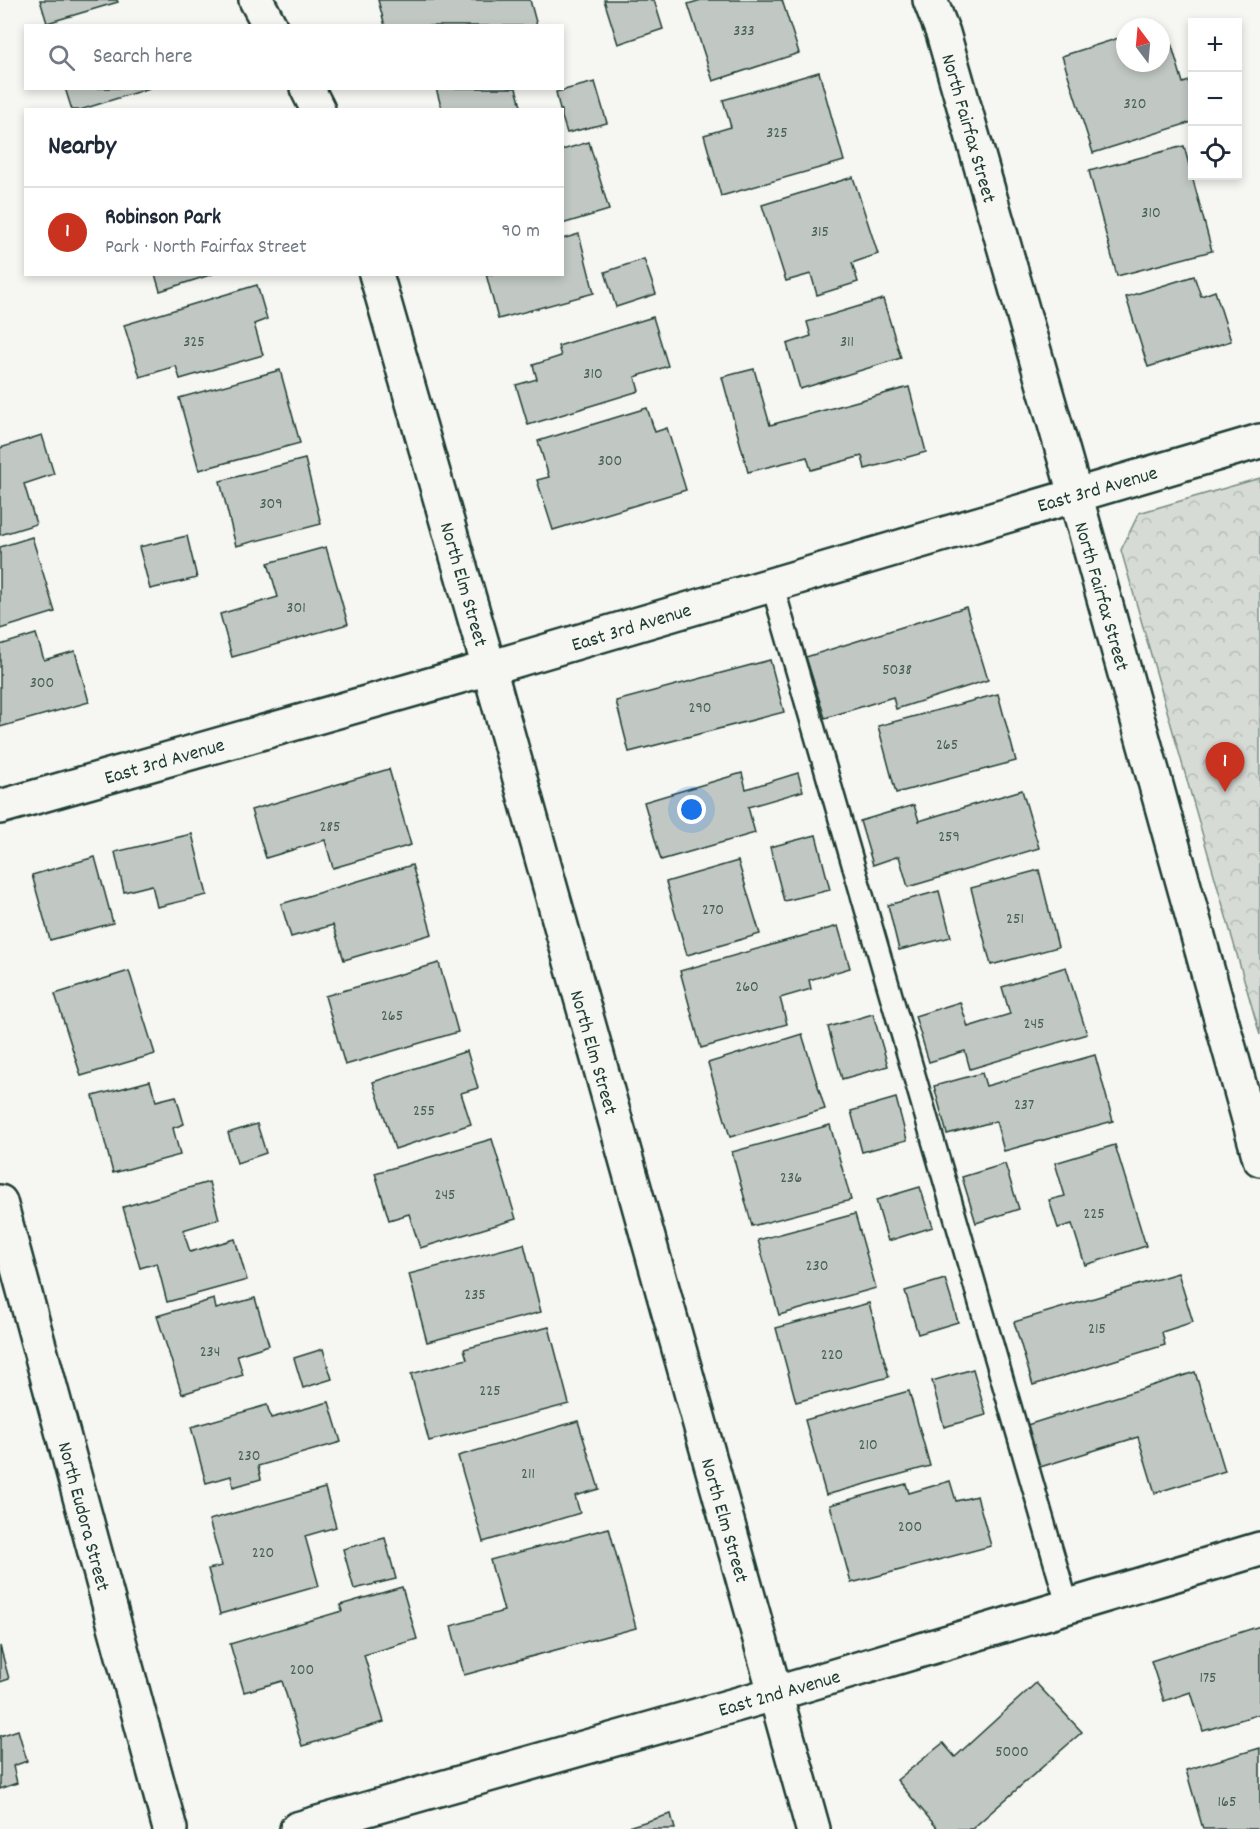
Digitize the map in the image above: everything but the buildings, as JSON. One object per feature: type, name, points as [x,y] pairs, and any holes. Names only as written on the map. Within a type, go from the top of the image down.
[{"type":"street","points":[[256,0],[269,24]]},
{"type":"street","name":"North Fairfax Street","points":[[930,0],[944,33],[1260,1159]]},
{"type":"street","points":[[308,90],[317,108]]},
{"type":"street","name":"North Elm Street","points":[[377,276],[489,668],[813,1829]]},
{"type":"street","name":"East 3rd Avenue","points":[[0,807],[489,668],[1260,441]]},
{"type":"street","name":"North Eudora Street","points":[[0,1202],[170,1829]]},
{"type":"street","name":"East 2nd Avenue","points":[[297,1829],[774,1694],[1260,1549]]},
{"type":"lane","points":[[772,584],[1068,1606]]},
{"type":"green space","points":[[1260,478],[1260,1035],[1121,550],[1139,513]]},
{"type":"place","name":"Robinson Park","points":[[1225,792]]}]
